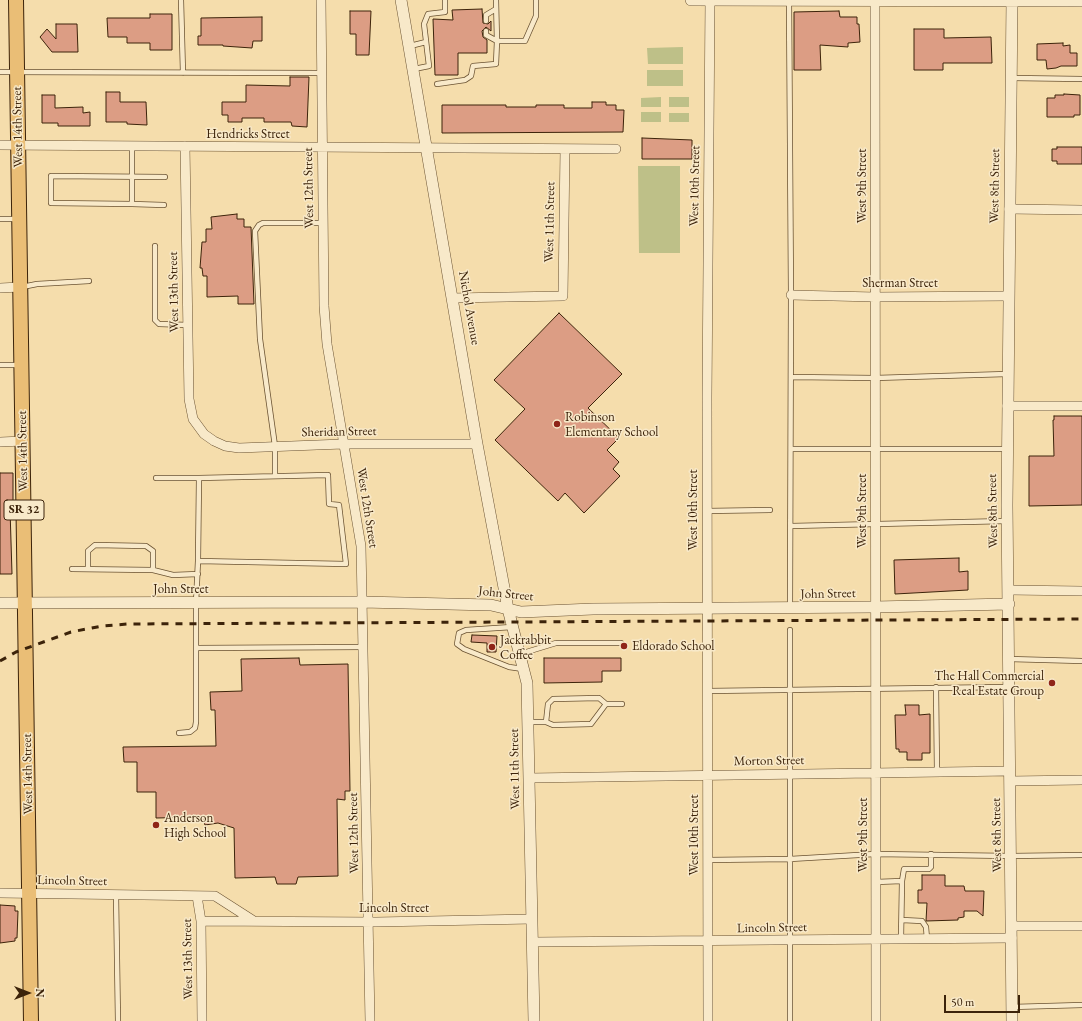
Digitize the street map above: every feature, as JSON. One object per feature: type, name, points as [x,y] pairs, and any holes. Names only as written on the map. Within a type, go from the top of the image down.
[{"type":"main road","name":"West 14th Street","points":[[16,0],[31,1021]]},
{"type":"street","name":"West 12th Street","points":[[321,0],[321,147],[324,306],[327,344],[361,546],[370,1021]]},
{"type":"street","name":"Nichol Avenue","points":[[402,0],[477,444],[508,610],[512,624]]},
{"type":"street","points":[[691,0],[1082,1]]},
{"type":"street","name":"West 10th Street","points":[[708,1021],[706,511],[710,0]]},
{"type":"street","name":"West 9th Street","points":[[875,0],[876,1021]]},
{"type":"street","name":"West 8th Street","points":[[1012,0],[1007,374],[1012,1021]]},
{"type":"street","name":"Hendricks Street","points":[[0,145],[616,149]]},
{"type":"street","name":"West 13th Street","points":[[185,146],[191,411],[196,425],[204,434]]},
{"type":"street","name":"West 11th Street","points":[[452,298],[563,296],[565,149]]},
{"type":"street","points":[[1009,209],[1082,210]]},
{"type":"street","points":[[0,288],[20,287]]},
{"type":"street","name":"Sherman Street","points":[[791,295],[875,297],[1008,296]]},
{"type":"street","points":[[1007,406],[1082,406]]},
{"type":"street","name":"Sheridan Street","points":[[204,434],[214,441],[234,448],[343,444],[477,444]]},
{"type":"street","points":[[0,442],[23,441]]},
{"type":"street","points":[[1009,590],[1082,591]]},
{"type":"street","name":"John Street","points":[[0,603],[362,602],[491,605],[521,612],[593,609],[875,607],[1009,604]]},
{"type":"street","name":"West 11th Street","points":[[512,624],[527,683],[532,942]]},
{"type":"street","name":"Morton Street","points":[[529,778],[937,772],[1082,780]]},
{"type":"street","name":"Lincoln Street","points":[[0,893],[215,896],[256,922]]},
{"type":"street","name":"West 13th Street","points":[[197,896],[201,921],[202,1021]]},
{"type":"street","name":"Lincoln Street","points":[[201,921],[532,920]]},
{"type":"street","points":[[1012,926],[1082,926]]},
{"type":"street","name":"Lincoln Street","points":[[532,942],[707,942],[1012,938]]},
{"type":"street","points":[[532,942],[534,1021]]},
{"type":"lane","points":[[181,0],[183,73]]},
{"type":"lane","points":[[414,69],[429,66],[424,24],[428,14],[445,12],[445,0]]},
{"type":"lane","points":[[437,84],[465,80],[471,76],[473,66],[496,64],[496,0]]},
{"type":"lane","points":[[486,31],[486,35],[497,41],[525,41],[536,16],[536,0]]},
{"type":"lane","points":[[789,0],[791,295],[790,608]]},
{"type":"lane","points":[[486,21],[486,15],[496,8]]},
{"type":"lane","points":[[410,46],[426,42]]},
{"type":"lane","points":[[0,72],[321,73]]},
{"type":"lane","points":[[1010,78],[1082,79]]},
{"type":"lane","points":[[132,146],[132,204]]},
{"type":"lane","points":[[164,205],[51,203],[51,176],[165,178]]},
{"type":"lane","points":[[0,219],[19,219]]},
{"type":"lane","points":[[275,475],[275,446],[260,339],[255,231],[259,225],[263,223],[322,223]]},
{"type":"lane","points":[[155,246],[155,320],[159,324],[188,325]]},
{"type":"lane","points":[[20,287],[38,284],[89,281]]},
{"type":"lane","points":[[0,365],[22,365]]},
{"type":"lane","points":[[791,377],[875,378],[1007,374]]},
{"type":"lane","points":[[791,449],[1007,449]]},
{"type":"lane","points":[[156,478],[328,475],[329,504],[339,505],[346,564],[198,561]]},
{"type":"lane","points":[[179,733],[190,732],[195,728],[196,722],[196,603],[198,574],[199,478]]},
{"type":"lane","points":[[706,511],[770,510]]},
{"type":"lane","points":[[791,526],[1007,521]]},
{"type":"lane","points":[[88,569],[88,551],[95,545],[146,546],[153,551],[153,570]]},
{"type":"lane","points":[[72,569],[153,570],[173,575],[198,574]]},
{"type":"lane","points":[[512,624],[466,630],[459,633],[457,644],[464,650],[510,667],[523,669]]},
{"type":"lane","points":[[790,630],[790,1021]]},
{"type":"lane","points":[[520,654],[556,643],[621,643]]},
{"type":"lane","points":[[196,648],[363,647]]},
{"type":"lane","points":[[1009,659],[1082,661]]},
{"type":"lane","points":[[936,687],[937,772]]},
{"type":"lane","points":[[707,690],[1009,687]]},
{"type":"lane","points":[[546,722],[548,704],[553,699],[599,698],[606,704],[622,704]]},
{"type":"lane","points":[[528,722],[546,722],[553,725],[591,724],[606,704]]},
{"type":"lane","points":[[707,860],[790,859],[875,854],[1082,856]]},
{"type":"lane","points":[[900,939],[902,920],[902,881],[904,869],[929,869],[931,854]]},
{"type":"lane","points":[[876,882],[902,881]]},
{"type":"lane","points":[[116,894],[118,1021]]},
{"type":"lane","points":[[902,920],[922,921],[926,927],[927,939]]},
{"type":"lane","points":[[1012,1007],[1082,1006]]},
{"type":"green space","points":[[683,47],[683,64],[648,64],[647,48]]},
{"type":"green space","points":[[647,70],[683,70],[683,86],[647,86]]},
{"type":"green space","points":[[661,97],[661,107],[641,107],[641,98]]},
{"type":"green space","points":[[669,97],[689,97],[689,107],[669,107]]},
{"type":"green space","points":[[641,112],[661,112],[661,122],[641,122]]},
{"type":"green space","points":[[669,113],[689,113],[689,122],[669,122]]},
{"type":"green space","points":[[638,166],[680,166],[680,253],[639,253]]},
{"type":"building","points":[[482,9],[483,23],[488,24],[491,21],[491,31],[486,27],[482,31],[483,37],[487,40],[487,53],[458,53],[458,75],[435,75],[433,19],[453,20],[452,10]]},
{"type":"building","points":[[350,11],[371,11],[369,55],[356,55],[356,34],[350,34]]},
{"type":"building","points":[[839,11],[840,17],[857,17],[860,42],[848,43],[848,47],[820,45],[821,70],[794,70],[794,12]]},
{"type":"building","points":[[150,14],[172,14],[172,50],[150,50],[150,43],[127,43],[127,37],[108,37],[107,18],[150,18]]},
{"type":"building","points":[[262,17],[262,41],[253,41],[252,48],[223,45],[198,45],[198,36],[201,36],[201,18]]},
{"type":"building","points":[[56,24],[77,24],[78,52],[52,52],[40,37],[47,29],[56,39]]},
{"type":"building","points":[[914,29],[944,29],[944,38],[991,37],[992,63],[943,63],[943,70],[914,70]]},
{"type":"building","points":[[1063,43],[1063,46],[1070,45],[1070,53],[1077,53],[1077,66],[1061,66],[1047,69],[1046,60],[1037,60],[1037,44]]},
{"type":"building","points":[[290,77],[309,77],[307,127],[292,126],[291,122],[264,122],[264,118],[242,118],[242,122],[228,122],[228,115],[222,115],[222,102],[246,102],[246,85],[290,86]]},
{"type":"building","points":[[106,92],[120,92],[120,102],[146,102],[147,125],[127,124],[127,122],[106,122]]},
{"type":"building","points":[[42,95],[55,95],[55,108],[83,107],[83,113],[90,112],[90,126],[58,126],[58,123],[42,123]]},
{"type":"building","points":[[1055,95],[1080,95],[1080,115],[1074,115],[1074,117],[1047,117],[1047,98],[1055,98]]},
{"type":"building","points":[[592,102],[606,102],[606,105],[616,105],[616,110],[624,110],[623,132],[442,133],[442,105],[506,105],[506,107],[536,107],[536,105],[564,105],[564,108],[592,108]]},
{"type":"building","points":[[642,138],[692,140],[692,159],[642,159]]},
{"type":"building","points":[[1057,147],[1082,147],[1082,164],[1057,164],[1057,161],[1052,161],[1052,149],[1057,149]]},
{"type":"building","points":[[237,214],[237,219],[244,219],[244,227],[251,227],[254,304],[238,304],[238,296],[207,297],[207,276],[203,276],[202,268],[200,268],[202,242],[206,242],[206,229],[212,229],[211,217]]},
{"type":"building","name":"Robinson Elementary School","points":[[559,313],[622,374],[588,408],[619,438],[607,450],[619,462],[613,469],[620,476],[584,513],[565,493],[558,501],[495,440],[525,409],[494,380]]},
{"type":"building","points":[[1054,416],[1082,416],[1082,505],[1029,506],[1029,456],[1054,456]]},
{"type":"building","points":[[0,473],[13,473],[13,509],[10,509],[12,574],[0,574]]},
{"type":"building","points":[[959,558],[959,572],[968,571],[968,590],[895,594],[894,560]]},
{"type":"building","name":"Jackrabbit Coffee","points":[[472,635],[497,636],[496,652],[487,652],[487,643],[471,642]]},
{"type":"building","points":[[299,658],[300,665],[348,664],[350,791],[345,791],[345,800],[337,799],[338,876],[298,877],[296,884],[277,884],[275,877],[235,878],[234,828],[218,823],[205,825],[202,817],[156,818],[156,792],[137,792],[137,762],[124,762],[123,747],[216,746],[215,710],[211,710],[210,692],[242,691],[241,659]]},
{"type":"building","points":[[544,658],[621,658],[621,671],[602,671],[602,682],[544,683]]},
{"type":"building","points":[[905,705],[919,705],[919,715],[930,714],[930,753],[922,753],[922,760],[907,760],[907,752],[899,752],[899,749],[896,749],[895,715],[906,715]]},
{"type":"building","points":[[922,875],[945,875],[945,886],[964,886],[965,891],[984,891],[983,916],[977,911],[964,911],[964,917],[958,918],[958,920],[926,921],[927,903],[918,903],[918,890],[922,890]]},
{"type":"building","points":[[0,905],[15,906],[15,911],[18,911],[17,938],[15,938],[15,941],[0,943]]},
{"type":"railway","points":[[0,661],[16,652],[71,632],[102,626],[128,624],[1082,619]]},
{"type":"place","name":"Robinson Elementary School","points":[[557,424]]},
{"type":"place","name":"Eldorado School","points":[[624,646]]},
{"type":"place","name":"Jackrabbit Coffee","points":[[492,647]]},
{"type":"place","name":"The Hall Commercial Real Estate Group","points":[[1052,683]]},
{"type":"place","name":"Anderson High School","points":[[156,825]]}]
